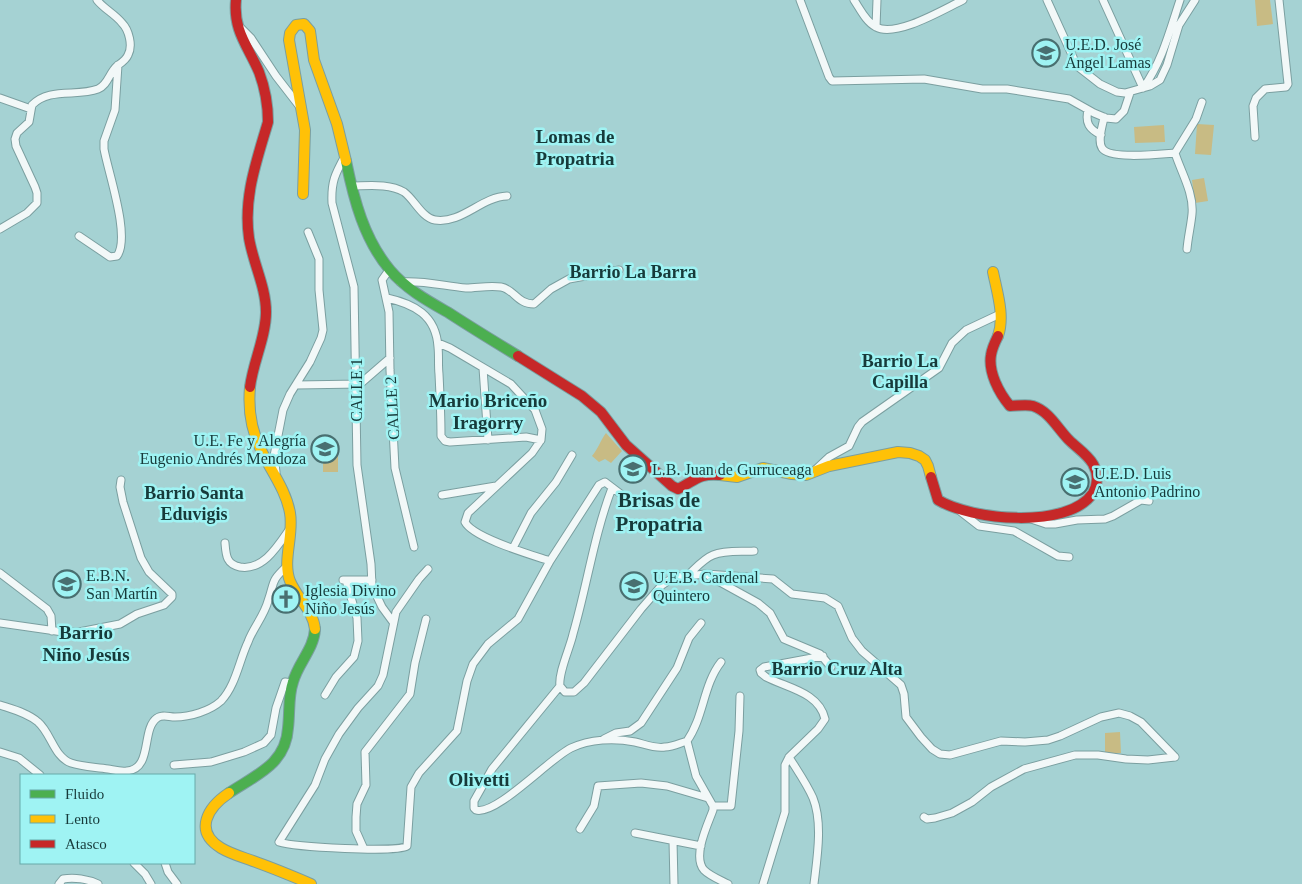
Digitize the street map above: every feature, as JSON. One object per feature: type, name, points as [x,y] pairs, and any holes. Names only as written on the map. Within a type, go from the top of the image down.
[{"type":"street","points":[[0,229],[27,213],[37,204],[35,187],[16,146],[15,139],[17,133],[29,122],[34,102],[44,97],[100,88],[130,52],[127,29],[123,23],[96,0]]},
{"type":"street","points":[[236,0],[234,21],[259,73],[268,111],[268,122],[252,174],[248,204],[249,235],[266,310],[263,335],[251,384],[250,414],[253,431],[261,450],[276,475],[286,497],[291,527],[288,574],[294,591],[313,620],[315,632],[310,649],[292,683],[286,742],[280,756],[266,769],[217,801],[208,813],[207,828],[208,836],[212,842],[228,852],[311,884]]},
{"type":"street","points":[[800,0],[832,81],[924,79],[982,89],[1007,89],[1069,98],[1088,110],[1104,117],[1116,119],[1127,105],[1130,93]]},
{"type":"street","points":[[854,0],[866,18],[876,27],[889,30],[898,28],[963,0]]},
{"type":"street","points":[[876,0],[876,27]]},
{"type":"street","points":[[1047,0],[1077,66],[1109,89],[1130,93],[1155,84],[1163,75],[1179,25],[1194,0]]},
{"type":"street","points":[[1103,0],[1143,88]]},
{"type":"street","points":[[1143,88],[1163,50],[1180,0]]},
{"type":"street","points":[[1255,137],[1253,106],[1256,98],[1265,89],[1286,87],[1288,84],[1279,0]]},
{"type":"street","points":[[234,21],[251,38],[276,76],[302,110]]},
{"type":"street","points":[[303,194],[305,130],[289,40],[292,27],[300,23],[310,33],[317,72],[336,121],[357,209],[369,238],[389,270],[400,282],[472,329],[582,396],[601,412],[626,444],[674,488],[682,488],[694,479],[707,474],[737,476],[763,468],[798,475],[812,473],[829,466],[898,452],[912,453],[928,463],[938,500],[943,504],[959,510],[994,515],[1040,517],[1059,514],[1086,501],[1095,490],[1097,474],[1092,460],[1065,437],[1043,412],[1028,405],[1010,406],[1004,400],[991,367],[990,357],[1000,328],[994,272]]},
{"type":"street","points":[[79,236],[110,257],[117,256],[120,253],[120,214],[104,149],[104,141],[115,110],[118,66]]},
{"type":"street","points":[[0,98],[31,109]]},
{"type":"street","points":[[1175,153],[1196,119],[1202,102]]},
{"type":"street","points":[[1088,110],[1088,126],[1101,135]]},
{"type":"street","points":[[1104,117],[1100,142],[1102,149],[1107,152],[1120,155],[1175,153]]},
{"type":"street","points":[[1175,153],[1186,180],[1192,204],[1187,249]]},
{"type":"street","name":"CALLE 1","points":[[345,156],[332,180],[332,203],[354,287],[357,464],[372,586],[382,607],[393,622]]},
{"type":"street","points":[[351,186],[383,186],[401,191],[426,215],[436,220],[462,216],[484,203],[507,196]]},
{"type":"street","points":[[276,475],[274,456],[279,424],[286,401],[310,362],[323,330],[319,290],[319,259],[308,232]]},
{"type":"street","name":"CALLE 2","points":[[389,270],[382,280],[389,312],[396,473],[414,547]]},
{"type":"street","points":[[400,282],[422,282],[466,288],[501,287],[508,290],[522,302],[534,304],[551,289],[569,279],[619,270]]},
{"type":"street","points":[[386,298],[410,305],[422,313],[432,325],[438,343],[442,436],[445,440],[450,442],[526,437],[541,440]]},
{"type":"street","points":[[812,473],[829,457],[849,446],[862,422],[939,368],[952,343],[958,337],[974,325],[1000,314]]},
{"type":"street","points":[[438,343],[450,348],[511,384],[530,403],[540,421],[542,429],[541,440],[532,453],[468,513],[465,522],[473,532],[550,561]]},
{"type":"street","points":[[296,385],[357,385],[373,374],[390,358]]},
{"type":"street","points":[[483,368],[488,440]]},
{"type":"street","points":[[513,548],[530,513],[556,482],[572,455]]},
{"type":"street","points":[[0,623],[70,632],[114,626],[137,614],[159,608],[168,602],[172,597],[169,590],[149,572],[141,558],[123,502],[120,487],[121,480]]},
{"type":"street","points":[[428,569],[402,602],[393,622],[383,675],[378,686],[358,708],[339,734],[325,759],[316,785],[279,842],[364,849],[399,849],[407,846],[410,796],[414,780],[457,731],[467,681],[477,657],[488,644],[518,620],[550,561],[599,485],[605,482],[634,504]]},
{"type":"street","points":[[442,495],[497,486]]},
{"type":"street","points":[[612,488],[603,514],[560,686],[492,769],[474,801],[474,808],[483,811],[505,798],[569,749],[592,741],[632,741],[665,748],[687,740],[694,732],[712,678],[721,662]]},
{"type":"street","points":[[1026,516],[1046,524],[1105,518],[1123,511],[1141,500],[1149,500]]},
{"type":"street","points":[[959,510],[979,526],[1014,531],[1058,556],[1069,557]]},
{"type":"street","points":[[225,543],[229,562],[239,567],[254,566],[269,556],[291,527]]},
{"type":"street","points":[[687,576],[713,555],[754,551]]},
{"type":"street","points":[[0,705],[31,717],[38,722],[61,756],[69,762],[126,773],[133,770],[142,760],[149,730],[155,719],[159,716],[176,717],[198,713],[211,708],[224,697],[237,672],[247,642],[268,602],[273,580],[288,566]]},
{"type":"street","points":[[0,573],[48,609],[51,616],[52,631]]},
{"type":"street","points":[[560,686],[565,692],[570,693],[578,689],[597,668],[641,609],[662,585],[676,577],[706,574],[773,579],[792,594],[825,598],[838,606],[852,638],[862,651],[901,685],[904,694],[906,717],[935,752],[950,755],[1001,741],[1025,742],[1048,740],[1101,717],[1119,713],[1142,722],[1175,757],[1148,760],[1090,754],[1075,755],[1024,769],[991,787],[972,802],[952,813],[935,818],[924,817]]},
{"type":"street","points":[[706,574],[741,593],[765,609],[770,614],[784,639],[814,650],[823,656],[831,667]]},
{"type":"street","points":[[325,695],[336,677],[354,657],[358,641],[357,618],[344,580],[372,580]]},
{"type":"street","points":[[364,849],[356,831],[356,817],[357,804],[366,785],[366,752],[410,694],[415,663],[426,619]]},
{"type":"street","points":[[601,740],[616,733],[630,731],[641,723],[677,668],[688,638],[701,623]]},
{"type":"street","points":[[763,884],[785,812],[784,765],[789,757],[823,724],[825,719],[819,705],[808,695],[766,677],[760,670],[764,667],[823,656]]},
{"type":"street","points":[[174,765],[211,762],[244,752],[264,743],[271,735],[281,689],[285,682],[292,683]]},
{"type":"street","points":[[713,806],[731,806],[739,731],[740,696]]},
{"type":"street","points":[[687,740],[696,776],[713,806],[701,846],[700,860],[704,869],[728,884]]},
{"type":"street","points":[[0,752],[19,758],[39,774]]},
{"type":"street","points":[[789,757],[813,798],[815,806],[818,835],[814,884]]},
{"type":"street","points":[[580,829],[594,806],[598,786],[650,784],[667,786],[708,798]]},
{"type":"street","points":[[636,833],[701,846]]},
{"type":"street","points":[[673,841],[674,884]]},
{"type":"street","points":[[135,864],[145,874],[151,884]]},
{"type":"street","points":[[165,864],[168,872],[177,884]]},
{"type":"street","points":[[60,884],[63,879],[68,878],[91,881],[98,884]]},
{"type":"shaded area","points":[[1255,0],[1270,0],[1273,24],[1257,26]]},
{"type":"shaded area","points":[[1197,124],[1214,125],[1211,155],[1195,154]]},
{"type":"shaded area","points":[[1164,125],[1165,142],[1135,143],[1134,127]]},
{"type":"shaded area","points":[[1204,178],[1208,201],[1195,203],[1192,180]]},
{"type":"shaded area","points":[[606,433],[622,451],[611,463],[605,459],[599,462],[592,456]]},
{"type":"shaded area","points":[[323,444],[338,444],[338,472],[323,472]]},
{"type":"shaded area","points":[[1120,732],[1121,753],[1105,753],[1105,733]]},
{"type":"traffic: fast","points":[[346,161],[361,218],[373,245],[390,270],[418,294],[518,356]]},
{"type":"traffic: fast","points":[[229,793],[268,767],[282,751],[288,728],[291,687],[295,675],[312,643],[315,629]]},
{"type":"traffic: slow","points":[[303,194],[305,130],[289,40],[290,33],[296,25],[304,24],[310,31],[314,60],[337,124],[346,161]]},
{"type":"traffic: slow","points":[[993,272],[1001,312],[998,336]]},
{"type":"traffic: slow","points":[[250,387],[249,403],[255,435],[282,488],[290,513],[291,530],[287,565],[290,581],[308,610],[315,629]]},
{"type":"traffic: slow","points":[[720,475],[737,477],[763,468],[806,475],[829,466],[898,452],[910,453],[925,460],[931,477]]},
{"type":"traffic: slow","points":[[229,793],[215,805],[207,819],[207,834],[212,841],[229,852],[311,884]]},
{"type":"traffic: jam","points":[[236,0],[239,30],[259,72],[266,97],[268,116],[252,179],[248,208],[249,238],[262,284],[266,312],[264,331],[250,387]]},
{"type":"traffic: jam","points":[[931,477],[938,500],[973,513],[995,516],[1018,518],[1042,517],[1063,513],[1081,505],[1093,493],[1097,482],[1097,475],[1095,467],[1088,457],[1039,408],[1030,405],[1010,406],[1002,395],[995,382],[991,368],[992,350],[998,336]]},
{"type":"traffic: jam","points":[[518,356],[582,396],[601,412],[626,445],[672,486],[678,489],[702,476],[720,475]]},
{"type":"place","name":"U.E.D. José Ángel Lamas","points":[[1046,53]]},
{"type":"place","name":"U.E. Fe y Alegría Eugenio Andrés Mendoza","points":[[325,449]]},
{"type":"place","name":"L.B. Juan de Gurruceaga","points":[[633,469]]},
{"type":"place","name":"U.E.D. Luis Antonio Padrino","points":[[1075,482]]},
{"type":"place","name":"E.B.N. San Martín","points":[[67,584]]},
{"type":"place","name":"U.E.B. Cardenal Quintero","points":[[634,586]]},
{"type":"place","name":"Iglesia Divino Niño Jesús","points":[[286,599]]},
{"type":"district","name":"Lomas de Propatria","points":[[575,147]]},
{"type":"district","name":"Barrio La Barra","points":[[633,272]]},
{"type":"district","name":"Barrio La Capilla","points":[[900,371]]},
{"type":"district","name":"Mario Briceño Iragorry","points":[[488,411]]},
{"type":"district","name":"Barrio Santa Eduvigis","points":[[194,503]]},
{"type":"district","name":"Brisas de Propatria","points":[[659,512]]},
{"type":"district","name":"Barrio Niño Jesús","points":[[86,643]]},
{"type":"district","name":"Barrio Cruz Alta","points":[[837,669]]},
{"type":"district","name":"Olivetti","points":[[479,779]]}]
